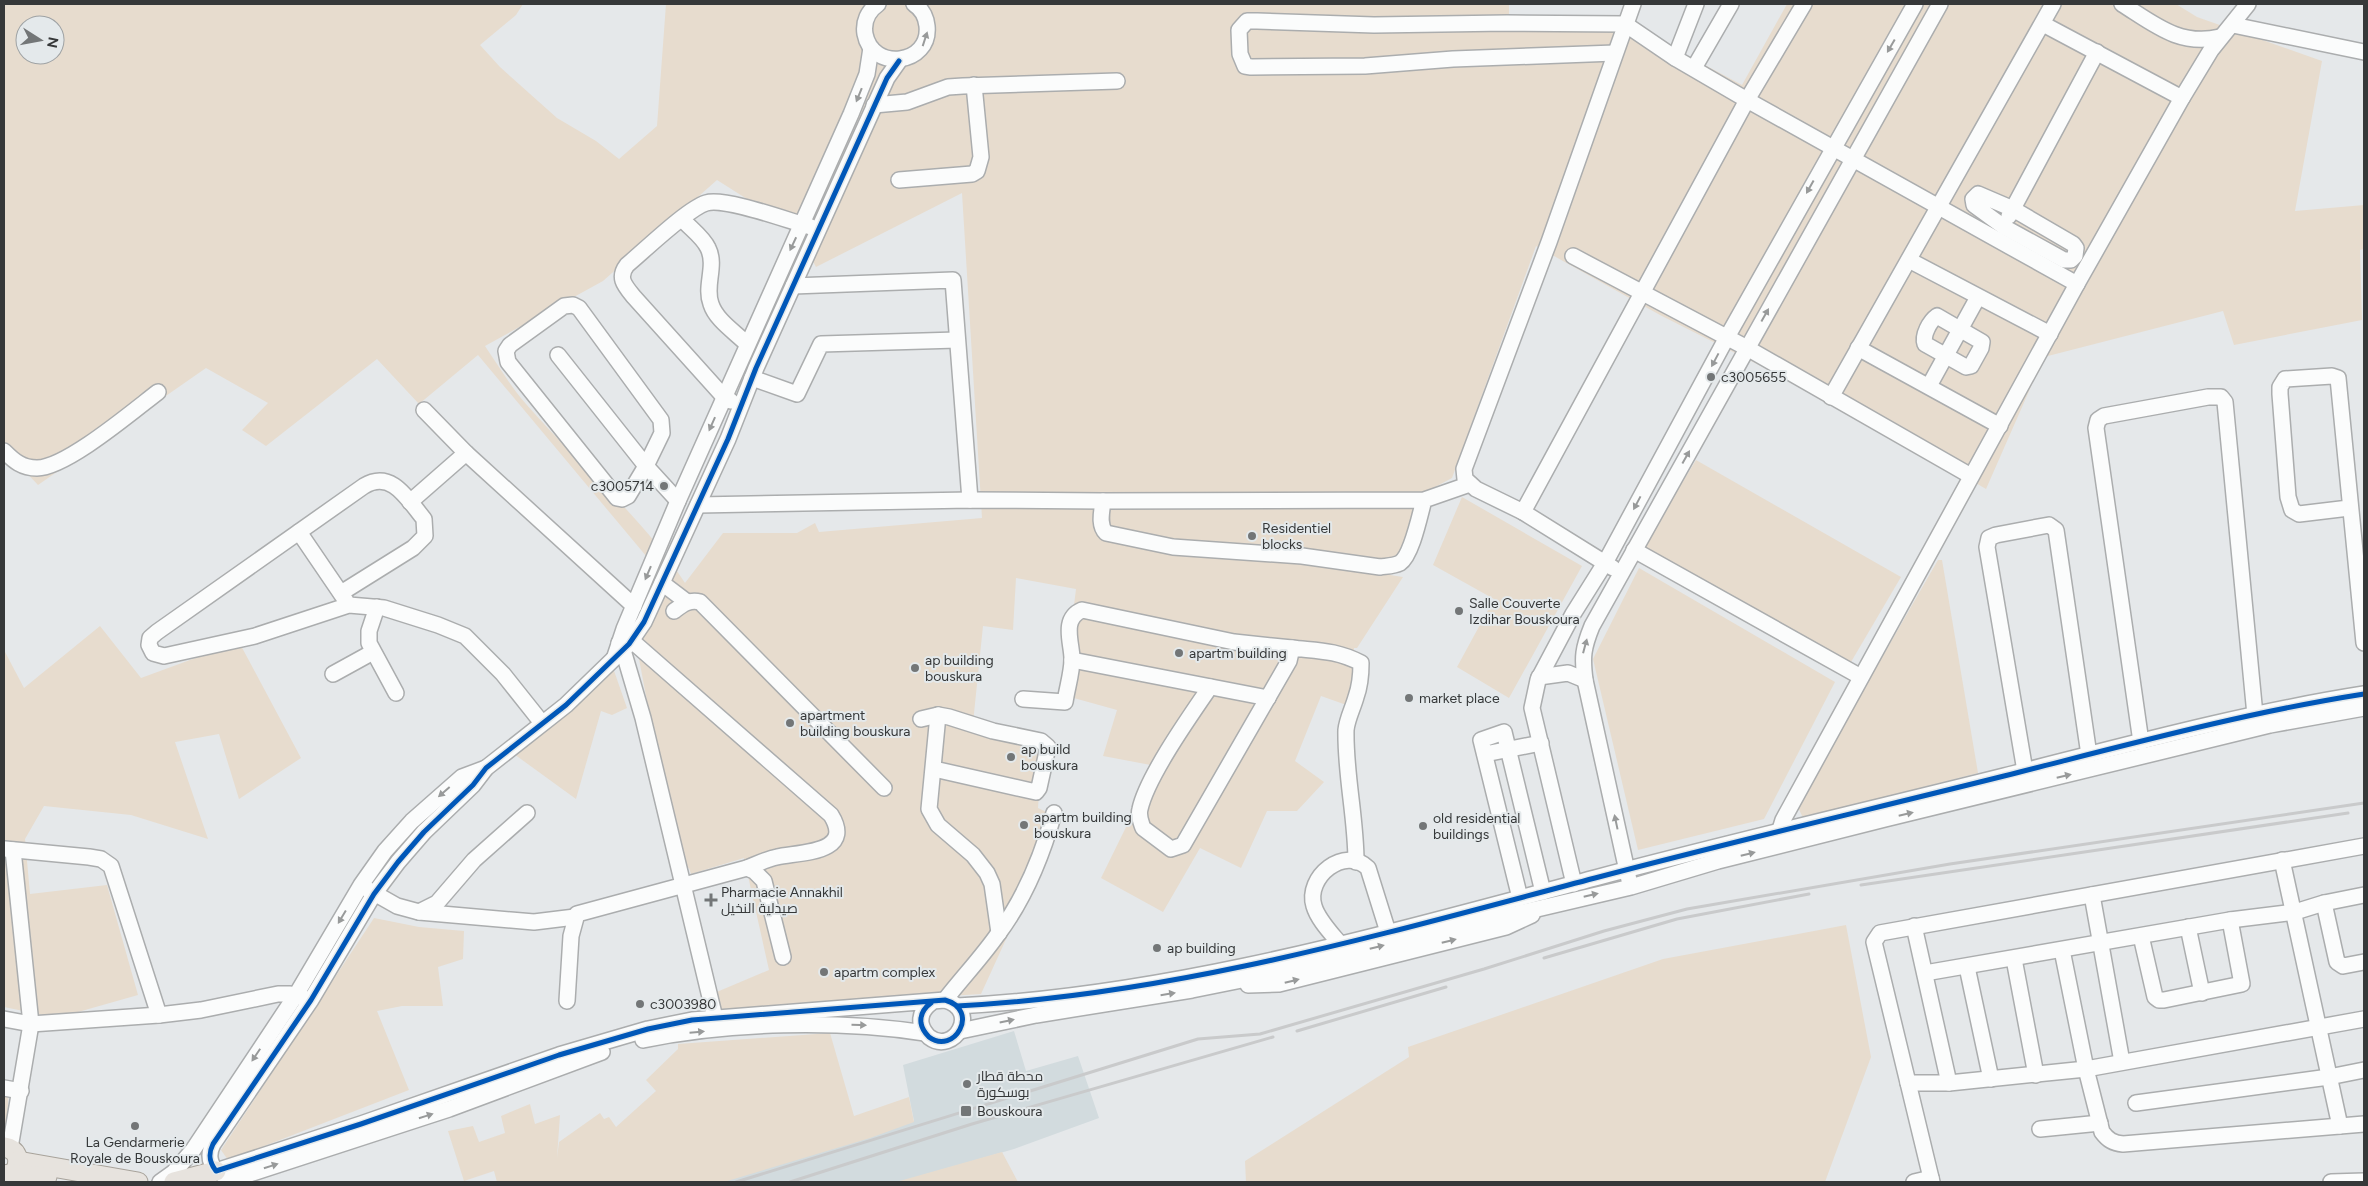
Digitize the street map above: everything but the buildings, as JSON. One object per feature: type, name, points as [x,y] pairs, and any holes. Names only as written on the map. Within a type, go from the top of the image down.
[{"type":"main road","points":[[9,1161],[83,1182]]},
{"type":"main road","points":[[9,1161],[138,1182]]},
{"type":"main road","points":[[174,1182],[220,1175]]},
{"type":"street","points":[[878,4],[869,13],[865,22],[864,32],[871,48],[880,56],[899,61]]},
{"type":"street","points":[[1622,573],[1522,512],[1482,493],[1470,484],[1464,474],[1466,458],[1549,242],[1633,4]]},
{"type":"street","points":[[1675,58],[1696,4]]},
{"type":"street","points":[[1694,68],[1731,4]]},
{"type":"street","points":[[1522,512],[1748,100],[1804,4]]},
{"type":"street","points":[[1574,884],[1532,708],[1539,677],[1573,614],[1605,563],[1832,148],[1915,4]]},
{"type":"street","points":[[1631,886],[1585,680],[1582,659],[1584,647],[1592,626],[1634,550],[1940,4]]},
{"type":"street","points":[[1831,397],[2044,24],[2053,4]]},
{"type":"street","points":[[2122,4],[2178,37],[2200,41],[2220,37]]},
{"type":"street","points":[[1779,833],[1783,820],[1861,676],[2182,98],[2220,37],[2233,25],[2248,4]]},
{"type":"street","points":[[220,1175],[213,1144],[311,1000],[374,894],[411,847],[473,786],[486,768],[566,705],[622,646],[662,583],[887,78],[899,61],[916,54],[926,39],[926,21],[919,6]]},
{"type":"street","points":[[1615,53],[1453,59],[1365,66],[1251,67],[1245,66],[1242,62],[1239,30],[1247,22],[1257,21],[1374,24],[1507,22],[1625,24],[1675,58],[1832,148],[1940,207],[2000,233],[2064,260],[2070,260],[2075,256],[2076,248],[2073,244],[2013,209],[1983,195],[1975,195],[1974,205],[2000,233],[2077,284]]},
{"type":"street","points":[[2044,24],[2182,98]]},
{"type":"street","points":[[2233,25],[2364,52]]},
{"type":"street","points":[[715,1018],[645,728],[622,646],[634,606],[678,501],[864,82],[871,48]]},
{"type":"street","points":[[2000,233],[2097,52]]},
{"type":"street","points":[[874,105],[907,102],[948,87],[1117,81]]},
{"type":"street","points":[[899,180],[972,174],[977,170],[981,157],[974,85]]},
{"type":"street","points":[[741,406],[724,397],[634,297],[621,277],[627,265],[682,219],[697,208],[713,202],[819,229]]},
{"type":"street","points":[[682,219],[709,249],[711,264],[708,294],[711,304],[717,315],[747,344]]},
{"type":"street","points":[[1573,256],[1726,339],[1747,348],[1971,476]]},
{"type":"street","points":[[1909,260],[2050,334]]},
{"type":"street","points":[[793,286],[952,280],[970,500]]},
{"type":"street","points":[[1929,386],[1978,297]]},
{"type":"street","points":[[573,305],[579,308],[661,420],[663,429],[646,466],[628,496],[622,499],[617,498],[508,362],[506,356],[507,348],[564,306],[573,305]]},
{"type":"street","points":[[1939,316],[1982,342],[1973,364],[1966,367],[1946,356],[1927,345],[1924,341],[1933,319],[1939,316]]},
{"type":"street","points":[[752,378],[797,394],[821,344],[956,340]]},
{"type":"street","points":[[1858,348],[2000,426]]},
{"type":"street","points":[[558,355],[646,466],[678,501]]},
{"type":"street","points":[[2349,508],[2299,514],[2292,510],[2288,497],[2280,394],[2282,382],[2286,378],[2334,376],[2338,378],[2349,508],[2364,643]]},
{"type":"street","points":[[4,451],[24,467],[38,468],[48,466],[81,449],[158,392]]},
{"type":"street","points":[[2141,742],[2096,428],[2098,420],[2104,416],[2208,397],[2221,398],[2225,402],[2255,715]]},
{"type":"street","points":[[424,410],[466,453],[634,606]]},
{"type":"street","points":[[410,502],[466,453]]},
{"type":"street","points":[[371,481],[391,482],[410,502],[426,524],[425,536],[421,543],[345,599],[255,636],[164,656],[151,651],[148,642],[153,634],[371,481]]},
{"type":"street","points":[[698,505],[970,500],[1424,500],[1470,484]]},
{"type":"street","points":[[1103,501],[1102,527],[1109,534],[1173,547],[1302,556],[1380,567],[1393,566],[1403,560],[1411,543],[1424,500]]},
{"type":"street","points":[[2025,771],[1987,547],[1989,538],[1996,535],[2050,525],[2056,530],[2089,755]]},
{"type":"street","points":[[299,532],[345,599],[395,610],[464,636],[502,674],[542,723]]},
{"type":"street","points":[[1634,550],[1861,676]]},
{"type":"street","points":[[662,583],[687,602]]},
{"type":"street","points":[[674,611],[687,602],[694,600],[700,602],[884,788]]},
{"type":"street","points":[[377,607],[368,637],[373,652],[396,693]]},
{"type":"street","points":[[1023,699],[1065,702],[1072,660],[1069,628],[1074,615],[1082,610],[1234,642],[1292,648],[1313,648],[1348,656],[1361,663],[1361,674],[1356,697],[1346,727],[1346,748],[1355,817],[1356,862]]},
{"type":"street","points":[[361,885],[397,906],[419,912],[534,922],[575,917],[586,910],[683,887],[774,858],[822,849],[831,845],[835,837],[836,823],[832,815],[622,646]]},
{"type":"street","points":[[1210,687],[1159,768],[1143,798],[1139,812],[1143,828],[1171,849],[1183,845],[1225,776],[1289,661],[1292,648]]},
{"type":"street","points":[[333,674],[373,652]]},
{"type":"street","points":[[1072,660],[1268,698]]},
{"type":"street","points":[[1539,677],[1568,673],[1585,680]]},
{"type":"street","points":[[220,1175],[449,1109],[622,1045],[682,1033],[762,1027],[851,1024],[925,1033],[935,1040],[942,1041],[952,1039],[960,1031],[1036,1015],[1226,984],[1279,984],[1506,927],[1526,919],[1543,899],[1574,884],[2141,742],[2293,706],[2364,694]]},
{"type":"street","points":[[220,1175],[602,1041],[648,1029],[715,1018],[854,1006],[1028,1002],[1164,981],[1282,959],[1520,898],[1543,899],[1631,886],[1876,821],[2270,725],[2364,708]]},
{"type":"street","points":[[938,715],[934,769],[929,798],[930,814],[938,825],[973,855],[987,873],[992,884],[999,933]]},
{"type":"street","points":[[921,719],[938,715],[993,731],[1041,741],[1048,746],[1039,788],[1036,792],[934,769]]},
{"type":"street","points":[[1520,898],[1485,754],[1540,743]]},
{"type":"street","points":[[1509,750],[1543,899]]},
{"type":"street","points":[[160,1182],[178,1168],[193,1150],[296,995],[361,885],[385,851],[412,821],[462,777],[486,768]]},
{"type":"street","points":[[419,912],[437,903],[474,860],[528,813]]},
{"type":"street","points":[[925,1033],[921,1022],[923,1012],[944,1003],[999,933],[1014,910],[1038,862],[1054,813]]},
{"type":"street","points":[[1914,1182],[1932,1180],[1874,942],[1880,933],[2364,846]]},
{"type":"street","points":[[9,1161],[31,1024],[9,849],[101,859],[111,866],[159,1015]]},
{"type":"street","points":[[2282,860],[2340,1126]]},
{"type":"street","points":[[1341,945],[1314,906],[1314,887],[1317,879],[1328,868],[1343,862],[1356,862],[1364,865],[1371,875],[1388,932]]},
{"type":"street","points":[[747,868],[760,876],[764,882],[783,957]]},
{"type":"street","points":[[2092,895],[2122,1062]]},
{"type":"street","points":[[1926,973],[2230,920],[2294,912],[2324,903],[2364,895]]},
{"type":"street","points":[[2324,903],[2338,964],[2343,966],[2364,962]]},
{"type":"street","points":[[567,1001],[571,936],[575,917]]},
{"type":"street","points":[[2141,936],[2157,999],[2164,1000],[2238,986],[2243,982],[2230,920]]},
{"type":"street","points":[[1914,926],[1949,1083]]},
{"type":"street","points":[[2188,927],[2202,993]]},
{"type":"street","points":[[2062,950],[2086,1069],[2102,1132],[2107,1139],[2114,1143],[2123,1144],[2364,1124]]},
{"type":"street","points":[[2014,959],[2036,1075]]},
{"type":"street","points":[[1967,967],[1991,1079]]},
{"type":"street","points":[[4,1018],[31,1024],[159,1015],[201,1010],[278,994],[296,995],[311,1000]]},
{"type":"street","points":[[944,1003],[962,1015],[960,1031]]},
{"type":"street","points":[[1908,1083],[1949,1083],[2086,1069],[2364,1019]]},
{"type":"street","points":[[2136,1103],[2329,1077],[2364,1070]]},
{"type":"street","points":[[4,1088],[21,1091]]},
{"type":"street","points":[[2040,1129],[2100,1123]]},
{"type":"street","points":[[193,1150],[220,1175]]},
{"type":"street","points":[[2330,1182],[2364,1181]]},
{"type":"shaded area","points":[[4,4],[523,4],[516,15],[480,45],[500,67],[557,118],[596,141],[619,159],[657,126],[666,4],[1509,4],[1509,16],[1614,16],[1742,85],[1787,4],[2176,4],[2197,17],[2322,61],[2295,211],[2364,205],[2364,249],[2360,250],[2362,320],[2234,345],[2223,311],[2044,357],[1986,489],[1875,424],[1660,315],[1536,246],[1452,478],[1435,487],[1425,519],[1390,575],[1403,577],[1357,648],[1354,648],[1355,708],[1321,696],[1295,761],[1324,782],[1297,811],[1267,811],[1241,868],[1200,848],[1163,912],[1101,878],[1156,766],[1103,756],[1117,710],[1063,695],[1076,589],[1016,578],[1013,630],[983,626],[973,723],[1043,740],[1038,808],[1061,819],[981,994],[716,1011],[712,994],[769,970],[744,858],[691,874],[689,868],[679,870],[636,643],[667,581],[478,355],[419,404],[377,359],[266,446],[242,430],[268,403],[206,368],[38,485],[4,449]],"holes":[[[717,180],[796,230],[816,267],[962,193],[982,518],[819,532],[815,523],[797,533],[723,533],[685,583],[630,513],[520,397],[485,346],[603,281]]]},
{"type":"shaded area","points":[[1696,460],[1901,577],[1851,662],[1642,548]]},
{"type":"shaded area","points":[[1462,497],[1582,566],[1509,698],[1457,667],[1494,599],[1433,565]]},
{"type":"shaded area","points":[[1938,560],[1942,560],[1978,773],[1803,818],[1797,805]]},
{"type":"shaded area","points":[[1639,568],[1835,682],[1764,819],[1638,850],[1593,659]]},
{"type":"shaded area","points":[[100,626],[141,678],[239,642],[301,758],[239,799],[219,734],[175,742],[208,839],[131,815],[44,806],[25,839],[30,894],[107,885],[138,995],[57,1018],[4,1007],[4,650],[24,688]]},
{"type":"shaded area","points":[[612,665],[627,708],[612,715],[601,711],[576,799],[514,754]]},
{"type":"shaded area","points":[[374,918],[419,927],[464,931],[463,959],[438,967],[443,1006],[402,1006],[377,1011],[409,1090],[228,1160],[221,1150]]},
{"type":"shaded area","points":[[1846,925],[1871,1057],[1825,1182],[1246,1182],[1245,1161],[1409,1057],[1408,1047],[1663,959]]},
{"type":"shaded area","points":[[1014,1031],[1026,1071],[1078,1056],[1099,1118],[1014,1149],[899,1182],[722,1182],[914,1121],[903,1065]]},
{"type":"shaded area","points":[[830,1033],[854,1116],[909,1097],[914,1122],[870,1138],[724,1182],[497,1182],[494,1171],[464,1181],[448,1131],[473,1126],[479,1142],[505,1133],[501,1116],[530,1104],[535,1124],[560,1115],[557,1158],[559,1142],[600,1113],[604,1119],[609,1117],[616,1127],[656,1091],[646,1080],[678,1049],[678,1044]]},
{"type":"shaded area","points":[[4,1087],[9,1088],[4,1168]]},
{"type":"shaded area","points":[[1002,1152],[1018,1182],[896,1182]]},
{"type":"railway","points":[[736,1182],[1198,1039],[1260,1034],[1484,969],[1604,931],[1687,909],[1950,864],[2364,803]]},
{"type":"railway","points":[[1861,885],[2348,813]]},
{"type":"railway","points":[[1544,958],[1677,919],[1809,894]]},
{"type":"railway","points":[[1297,1031],[1446,987]]},
{"type":"railway","points":[[790,1182],[972,1124],[1273,1037]]},
{"type":"cycle path","points":[[899,61],[887,78],[756,368],[728,439],[644,622],[629,644],[566,705],[486,768],[473,785],[424,832],[398,862],[374,894],[311,1000],[213,1144],[210,1151],[211,1161],[216,1171],[361,1124],[559,1055],[648,1029],[692,1020],[945,1000],[956,1005],[961,1013],[962,1021],[960,1029],[955,1036],[947,1041],[938,1041],[929,1037],[922,1027],[922,1014],[924,1009],[931,1003]]},
{"type":"cycle path","points":[[957,1006],[1038,1000],[1119,989],[1200,975],[1279,958],[1359,940],[1697,852],[2183,731],[2273,711],[2364,694]]},
{"type":"place","name":"c3005655","points":[[1711,377]]},
{"type":"place","name":"c3005714","points":[[664,486]]},
{"type":"place","name":"Residentiel blocks","points":[[1252,536]]},
{"type":"place","name":"Salle Couverte Izdihar Bouskoura","points":[[1459,611]]},
{"type":"place","name":"apartm building","points":[[1179,653]]},
{"type":"place","name":"ap building bouskura","points":[[915,668]]},
{"type":"place","name":"market place","points":[[1409,698]]},
{"type":"place","name":"apartment building bouskura","points":[[790,723]]},
{"type":"place","name":"ap build bouskura","points":[[1011,757]]},
{"type":"place","name":"apartm building bouskura","points":[[1024,825]]},
{"type":"place","name":"old residential buildings","points":[[1423,826]]},
{"type":"place","name":"Pharmacie Annakhil صيدلية النخيل","points":[[711,900]]},
{"type":"place","name":"ap building","points":[[1157,948]]},
{"type":"place","name":"apartm complex","points":[[824,972]]},
{"type":"place","name":"c3003980","points":[[640,1004]]},
{"type":"place","name":"محطة قطار بوسكورة","points":[[967,1084]]},
{"type":"place","name":"Bouskoura","points":[[966,1111]]},
{"type":"place","name":"La Gendarmerie Royale de Bouskoura","points":[[135,1126]]}]
